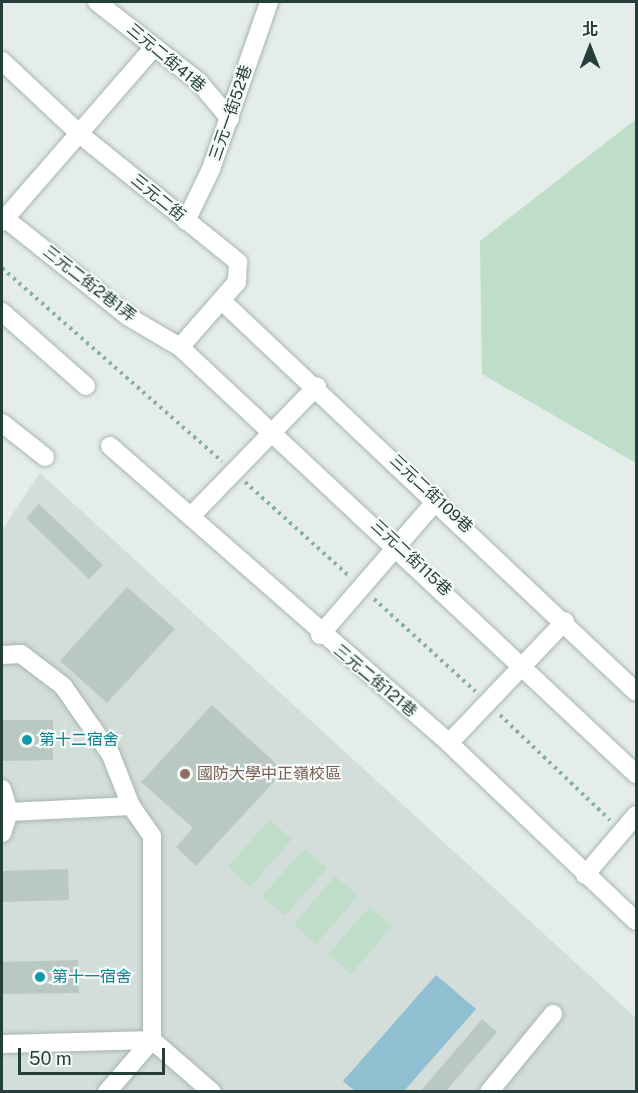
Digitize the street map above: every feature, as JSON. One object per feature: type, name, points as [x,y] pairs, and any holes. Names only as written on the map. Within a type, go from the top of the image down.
[{"type":"street","name":"三元二街41巷","points":[[97,2],[199,82],[230,119]]},
{"type":"street","name":"三元一街52巷","points":[[186,221],[230,119],[270,2]]},
{"type":"street","points":[[2,218],[82,136],[154,47]]},
{"type":"street","name":"三元二街","points":[[2,61],[82,136],[238,262],[237,282],[180,347]]},
{"type":"street","name":"三元二街2巷1弄","points":[[2,218],[129,317],[180,347]]},
{"type":"street","name":"三元二街109巷","points":[[222,301],[317,386],[565,621],[636,692]]},
{"type":"street","points":[[2,312],[86,386]]},
{"type":"street","name":"三元二街115巷","points":[[180,347],[275,430],[524,664],[636,774]]},
{"type":"street","points":[[193,514],[317,386]]},
{"type":"street","points":[[2,423],[45,457]]},
{"type":"street","name":"三元二街121巷","points":[[110,446],[193,514],[320,635],[449,743],[585,875],[636,921]]},
{"type":"street","points":[[320,635],[399,547],[437,500]]},
{"type":"street","points":[[449,743],[565,621]]},
{"type":"street","points":[[2,655],[21,654],[63,686],[111,755],[131,806],[152,836],[152,1040],[107,1092]]},
{"type":"street","points":[[2,789],[9,812],[2,833]]},
{"type":"street","points":[[9,812],[131,806]]},
{"type":"street","points":[[585,875],[636,815]]},
{"type":"street","points":[[489,1092],[554,1014]]},
{"type":"street","points":[[2,1044],[152,1040],[212,1092]]},
{"type":"path","points":[[2,268],[234,472],[488,703],[622,832]]},
{"type":"shaded area","name":"國防大學中正嶺校區","points":[[40,473],[636,1018],[636,1091],[2,1092],[2,530]]},
{"type":"green space","points":[[636,119],[636,463],[482,374],[480,241]]},
{"type":"green space","points":[[269,820],[292,839],[250,887],[228,867]]},
{"type":"green space","points":[[304,849],[327,868],[285,916],[262,896]]},
{"type":"green space","points":[[335,876],[358,896],[316,944],[294,924]]},
{"type":"green space","points":[[370,907],[392,926],[351,974],[328,954]]},
{"type":"water","points":[[436,975],[476,1009],[404,1091],[355,1091],[343,1081]]},
{"type":"building","points":[[39,504],[103,565],[89,579],[26,518]]},
{"type":"building","points":[[127,587],[175,629],[107,703],[60,661]]},
{"type":"building","points":[[212,705],[284,771],[196,866],[176,847],[193,828],[141,782]]},
{"type":"building","name":"第十二宿舍","points":[[2,720],[53,720],[53,760],[2,761]]},
{"type":"building","points":[[68,869],[69,900],[2,902],[2,871]]},
{"type":"building","name":"第十一宿舍","points":[[78,960],[79,993],[2,994],[2,962]]},
{"type":"building","points":[[482,1019],[497,1032],[445,1092],[420,1092]]},
{"type":"place","name":"第十二宿舍","points":[[27,740]]},
{"type":"place","name":"國防大學中正嶺校區","points":[[185,774]]},
{"type":"place","name":"第十一宿舍","points":[[40,977]]}]
